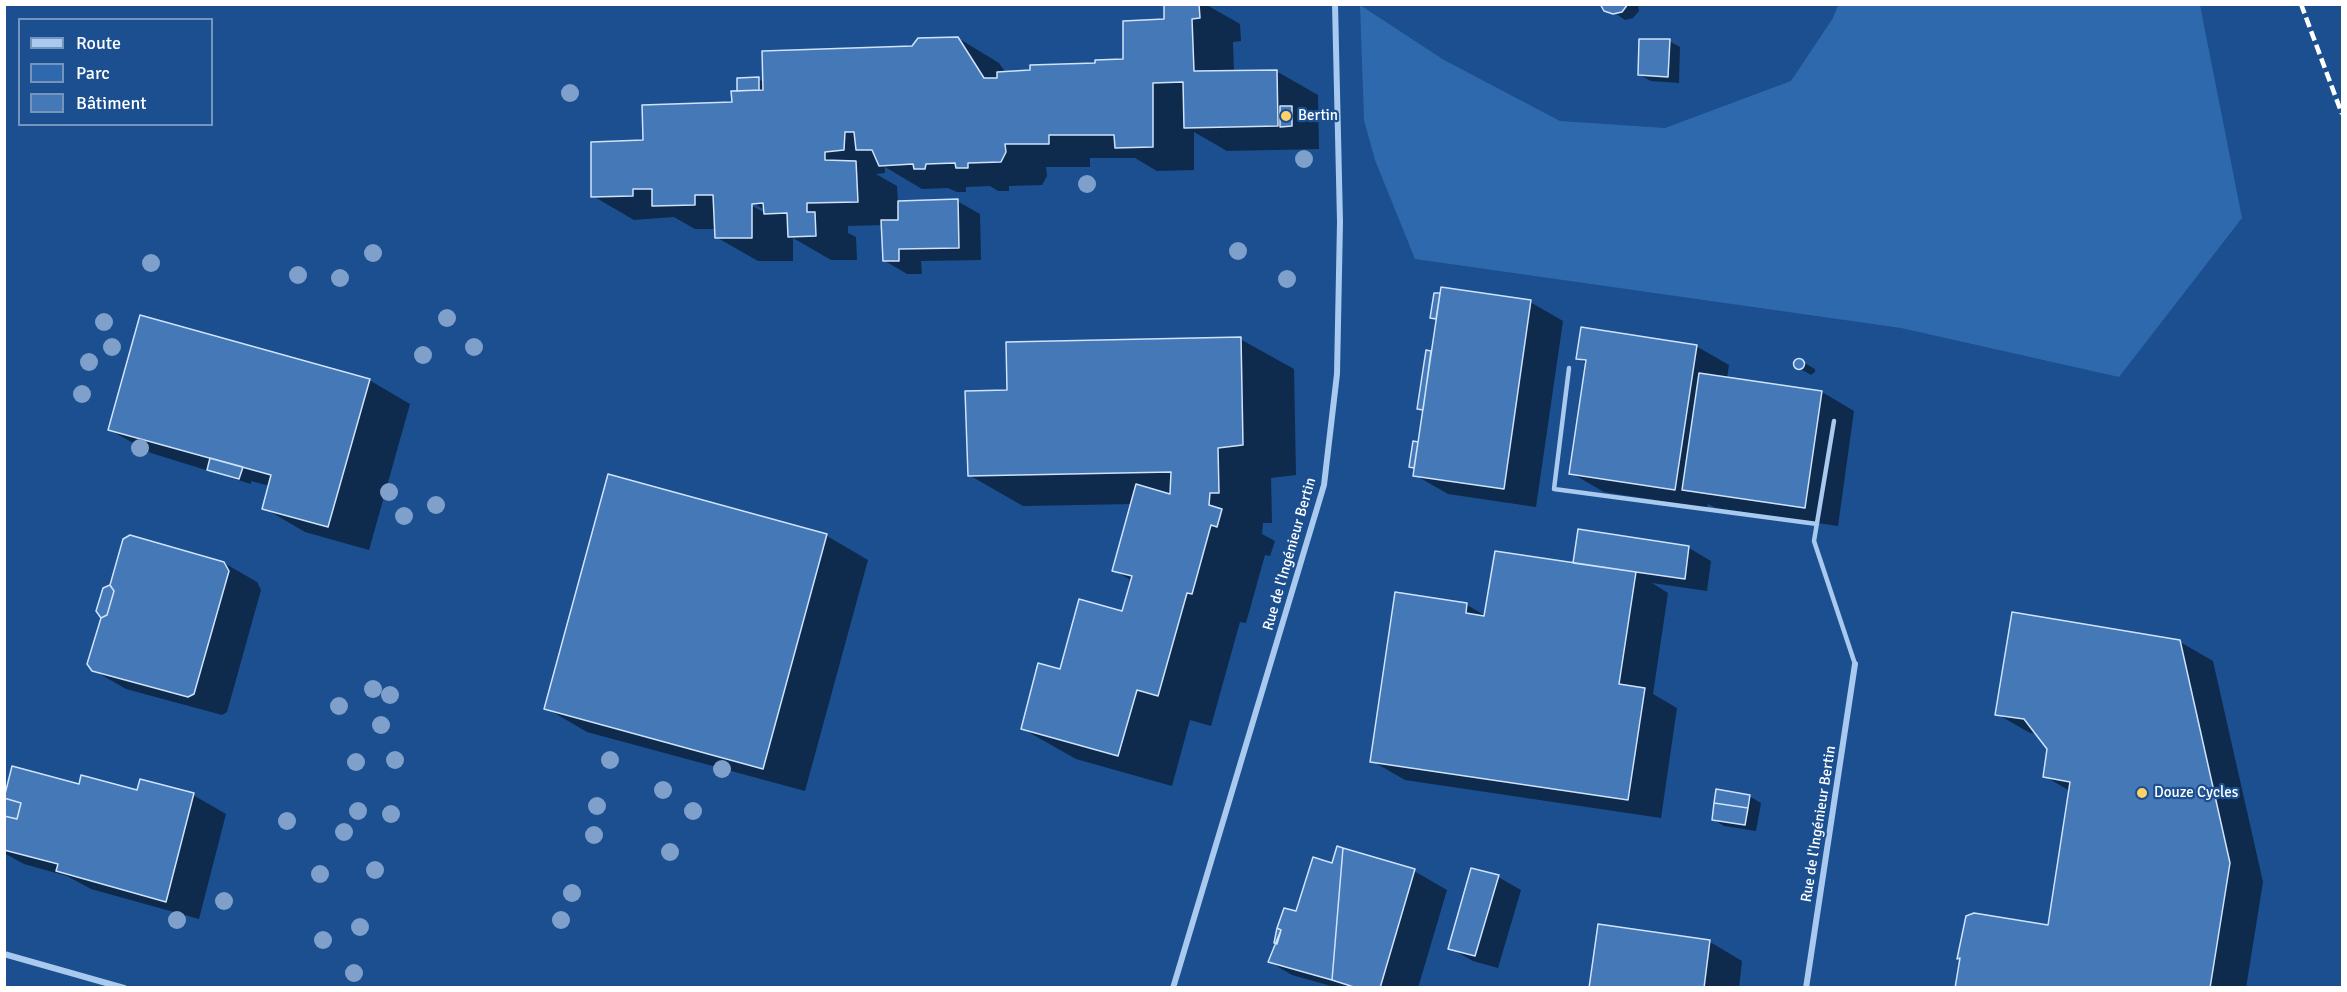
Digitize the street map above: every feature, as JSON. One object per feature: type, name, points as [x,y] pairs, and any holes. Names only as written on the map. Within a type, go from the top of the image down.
[{"type":"street","name":"Rue de l'Ingénieur Bertin","points":[[1173,987],[1324,485],[1338,374],[1340,222],[1335,4]]},
{"type":"street","name":"Rue de l'Ingénieur Bertin","points":[[1806,987],[1855,664]]},
{"type":"street","points":[[4,954],[124,987]]},
{"type":"lane","points":[[1569,368],[1554,489],[1817,524]]},
{"type":"lane","points":[[1834,421],[1814,541],[1855,664]]},
{"type":"green space","points":[[1360,5],[1444,60],[1560,121],[1665,128],[1791,81],[1833,18],[1838,5],[2200,5],[2242,218],[2119,377],[1901,328],[1415,259],[1375,160],[1364,120]]},
{"type":"building","points":[[1164,4],[1199,4],[1200,18],[1192,19],[1194,71],[1277,70],[1278,126],[1184,128],[1183,82],[1153,83],[1153,147],[1115,148],[1114,135],[1049,135],[1049,144],[1005,144],[1006,152],[1001,162],[968,163],[968,168],[956,168],[955,163],[926,164],[925,169],[914,169],[913,164],[879,166],[872,150],[856,150],[854,132],[845,132],[844,150],[825,152],[825,160],[856,161],[858,202],[807,203],[807,212],[815,212],[816,236],[788,237],[787,213],[764,214],[763,203],[752,204],[752,238],[715,238],[713,195],[695,195],[695,205],[652,206],[652,189],[633,189],[633,196],[591,197],[591,142],[643,140],[642,105],[732,102],[731,91],[763,90],[762,51],[912,46],[918,38],[958,37],[984,78],[997,78],[997,72],[1030,70],[1030,65],[1095,63],[1095,60],[1123,59],[1123,21],[1164,19]]},
{"type":"building","points":[[1600,4],[1628,4],[1622,12],[1613,14],[1604,11]]},
{"type":"building","points":[[1639,39],[1670,39],[1668,77],[1638,75]]},
{"type":"building","points":[[759,77],[759,90],[737,91],[737,78]]},
{"type":"building","name":"Bertin","points":[[1280,106],[1292,106],[1292,126],[1280,127]]},
{"type":"building","points":[[958,199],[959,248],[899,249],[899,261],[883,261],[881,220],[898,220],[898,201]]},
{"type":"building","points":[[1441,287],[1531,300],[1504,489],[1413,476]]},
{"type":"building","points":[[1434,293],[1440,293],[1436,319],[1430,318]]},
{"type":"building","points":[[140,315],[370,379],[328,527],[262,509],[271,475],[108,430]]},
{"type":"building","points":[[1581,327],[1697,345],[1675,490],[1569,474],[1586,360],[1576,359]]},
{"type":"building","points":[[1241,337],[1243,445],[1218,448],[1219,493],[1210,493],[1209,505],[1222,509],[1217,527],[1211,525],[1192,594],[1187,593],[1158,696],[1137,690],[1118,756],[1021,729],[1038,663],[1060,669],[1079,599],[1122,611],[1132,576],[1112,571],[1136,484],[1170,494],[1171,472],[968,476],[965,391],[1007,390],[1006,342]]},
{"type":"building","points":[[1426,350],[1431,351],[1423,410],[1417,409]]},
{"type":"building","points":[[1799,358],[1805,364],[1799,370],[1793,364]]},
{"type":"building","points":[[1699,373],[1822,391],[1805,508],[1682,490]]},
{"type":"building","points":[[1413,441],[1418,442],[1414,468],[1409,467]]},
{"type":"building","points":[[210,458],[243,467],[239,479],[207,470]]},
{"type":"building","points":[[608,474],[827,534],[763,769],[544,709]]},
{"type":"building","points":[[1578,529],[1689,546],[1685,579],[1573,563]]},
{"type":"building","points":[[130,535],[224,562],[229,571],[194,694],[188,697],[92,671],[87,664],[101,618],[107,615],[114,591],[110,585],[123,539]]},
{"type":"building","points":[[1495,551],[1636,572],[1619,684],[1645,688],[1628,800],[1370,762],[1395,592],[1467,603],[1466,613],[1484,616]]},
{"type":"building","points":[[110,585],[114,591],[107,615],[101,618],[96,611],[103,588]]},
{"type":"building","name":"Douze Cycles","points":[[2012,612],[2180,640],[2230,863],[2210,988],[1955,988],[1960,958],[1957,959],[1966,916],[1974,913],[2048,925],[2070,782],[2043,777],[2047,749],[2024,719],[1995,715]]},
{"type":"building","points":[[12,766],[79,784],[81,775],[137,790],[140,779],[194,793],[166,902],[56,871],[58,864],[4,850],[4,816],[17,819],[21,803],[4,798]]},
{"type":"building","points":[[1716,789],[1750,795],[1748,808],[1714,803]]},
{"type":"building","points":[[4,798],[21,803],[17,819],[4,816]]},
{"type":"building","points":[[1714,803],[1748,808],[1745,825],[1712,820]]},
{"type":"building","points":[[1337,846],[1343,848],[1332,980],[1268,962],[1281,930],[1277,928],[1284,908],[1296,911],[1313,857],[1332,863]]},
{"type":"building","points":[[1343,848],[1415,869],[1380,988],[1357,988],[1332,980]]},
{"type":"building","points":[[1471,868],[1499,875],[1475,956],[1448,949]]},
{"type":"building","points":[[1598,924],[1710,940],[1704,988],[1589,988]]},
{"type":"building","points":[[1277,928],[1281,930],[1277,944],[1274,943]]},
{"type":"railway","points":[[2301,4],[2342,114]]},
{"type":"place","name":"Bertin","points":[[1286,116]]},
{"type":"place","name":"Douze Cycles","points":[[2142,793]]}]
